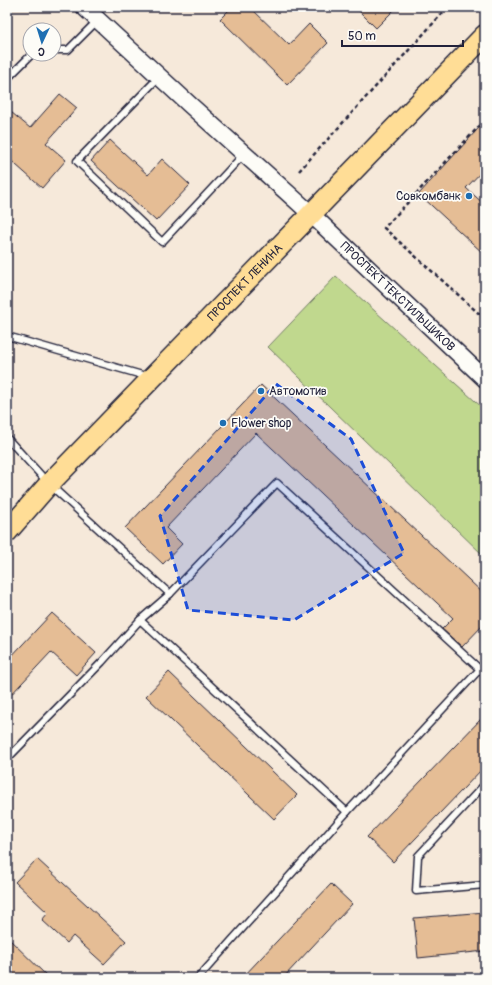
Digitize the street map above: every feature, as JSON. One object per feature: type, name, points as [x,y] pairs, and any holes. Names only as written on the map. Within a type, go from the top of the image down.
[{"type":"main road","name":"ПРОСПЕКТ ЛЕНИНА","points":[[7,532],[49,484],[485,35]]},
{"type":"street","name":"ПРОСПЕКТ ТЕКСТИЛЬЩИКОВ","points":[[84,7],[311,214],[485,379]]},
{"type":"lane","points":[[62,50],[68,50],[98,20]]},
{"type":"lane","points":[[7,79],[24,62]]},
{"type":"lane","points":[[159,77],[77,161],[162,242],[244,154]]},
{"type":"lane","points":[[7,336],[153,378]]},
{"type":"lane","points":[[7,438],[49,484],[170,594]]},
{"type":"lane","points":[[7,759],[102,662],[140,620],[170,594],[276,483],[482,672],[347,812],[198,978]]},
{"type":"lane","points":[[140,620],[347,812]]},
{"type":"lane","points":[[485,784],[418,856],[416,891],[485,885]]},
{"type":"path","points":[[299,171],[448,7]]},
{"type":"path","points":[[485,120],[384,228],[485,319]]},
{"type":"highlighted area","points":[[276,384],[351,439],[404,553],[294,620],[188,610],[160,516]]},
{"type":"green space","points":[[336,276],[485,410],[485,557],[268,347]]},
{"type":"building","points":[[232,7],[250,7],[289,45],[309,24],[328,43],[287,85],[220,19]]},
{"type":"building","points":[[355,7],[397,7],[376,28]]},
{"type":"building","points":[[60,94],[77,108],[46,143],[66,160],[42,188],[7,157],[7,117],[11,112],[30,128]]},
{"type":"building","points":[[485,121],[485,168],[466,188],[485,205],[485,255],[419,194]]},
{"type":"building","points":[[110,140],[148,175],[162,159],[190,185],[156,221],[91,161]]},
{"type":"building","points":[[261,385],[485,595],[485,623],[462,647],[442,629],[453,618],[256,433],[166,528],[182,544],[163,564],[125,528]]},
{"type":"building","points":[[52,613],[96,653],[76,675],[51,652],[7,699],[7,661]]},
{"type":"building","points":[[169,672],[297,795],[274,819],[146,696]]},
{"type":"building","points":[[483,717],[485,719],[485,766],[393,862],[367,837]]},
{"type":"building","points":[[37,859],[126,941],[104,964],[73,936],[67,943],[42,920],[48,913],[15,882]]},
{"type":"building","points":[[331,884],[352,904],[283,978],[242,978]]},
{"type":"building","points":[[485,912],[485,951],[418,958],[414,918]]},
{"type":"building","points":[[7,937],[49,978],[7,978]]},
{"type":"place","name":"Совкомбанк","points":[[469,196]]},
{"type":"place","name":"Автомотив","points":[[261,391]]},
{"type":"place","name":"Flower shop","points":[[223,423]]}]
